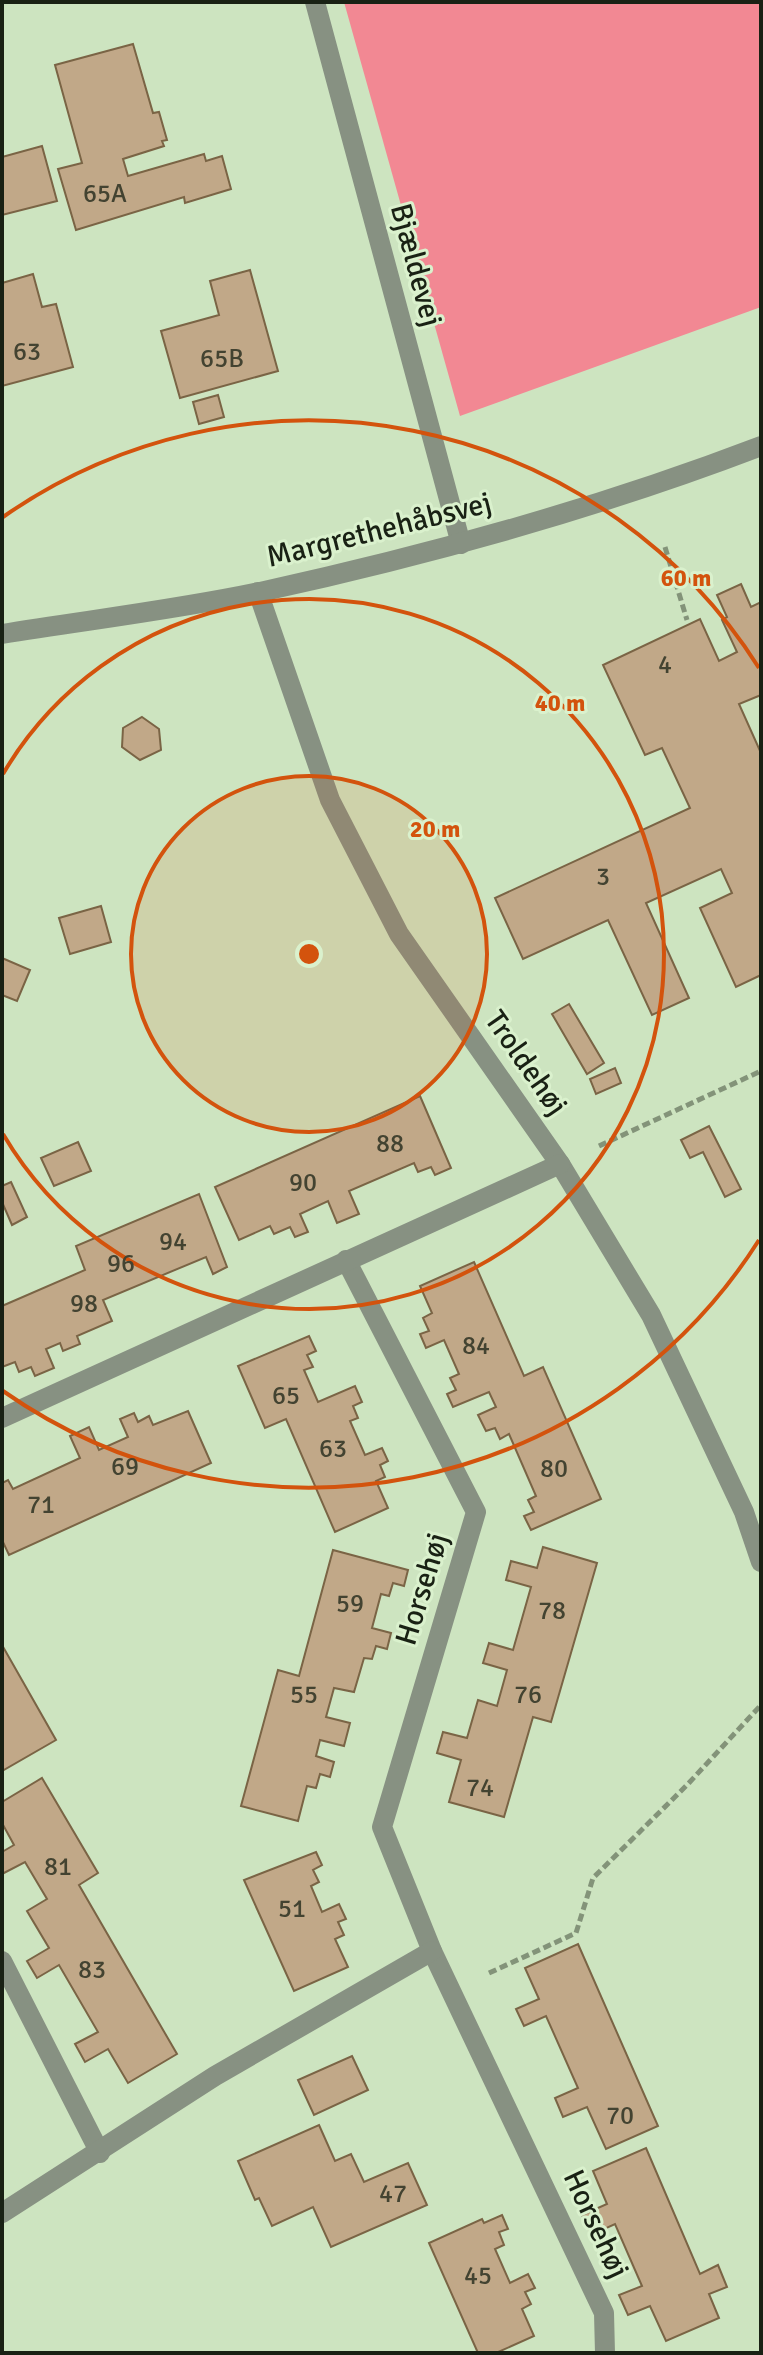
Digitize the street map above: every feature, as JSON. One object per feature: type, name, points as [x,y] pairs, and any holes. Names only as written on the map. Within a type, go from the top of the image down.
[{"type":"street","name":"Bjældevej","points":[[315,2],[461,544]]},
{"type":"street","name":"Margrethehåbsvej","points":[[2,634],[258,592],[461,544],[708,466],[761,446]]},
{"type":"street","name":"Troldehøj","points":[[258,592],[330,800],[399,934],[560,1164],[651,1315],[744,1512],[761,1562]]},
{"type":"street","points":[[2,1418],[560,1164]]},
{"type":"street","name":"Horsehøj","points":[[346,1260],[476,1512],[382,1827],[432,1951],[604,2313],[605,2353]]},
{"type":"street","points":[[2,2213],[100,2153],[215,2076],[432,1951]]},
{"type":"street","points":[[2,1961],[100,2153]]},
{"type":"path","points":[[665,547],[687,620]]},
{"type":"path","points":[[560,1164],[761,1071]]},
{"type":"path","points":[[452,1990],[576,1933],[593,1878],[687,1785],[761,1705]]},
{"type":"shaded area","points":[[344,2],[761,2],[761,307],[460,416]]},
{"type":"building","points":[[133,44],[153,113],[159,112],[167,140],[162,141],[164,146],[123,159],[128,176],[204,154],[206,161],[222,156],[231,189],[185,203],[184,197],[76,230],[58,169],[82,163],[55,65]]},
{"type":"building","points":[[42,146],[57,201],[2,215],[2,157]]},
{"type":"building","points":[[250,270],[278,371],[180,398],[161,331],[219,315],[210,281]]},
{"type":"building","points":[[33,274],[42,307],[56,304],[73,367],[2,386],[2,283]]},
{"type":"building","points":[[218,395],[224,417],[199,424],[193,402]]},
{"type":"building","points":[[741,584],[751,607],[761,602],[761,695],[739,704],[761,753],[761,975],[736,987],[700,908],[732,893],[721,869],[646,903],[689,998],[652,1015],[608,920],[523,959],[495,898],[690,808],[662,748],[645,755],[603,665],[700,619],[719,661],[737,652],[722,620],[727,617],[717,595]]},
{"type":"building","points":[[142,717],[159,729],[161,750],[140,760],[122,747],[123,728]]},
{"type":"building","points":[[101,906],[111,942],[70,954],[59,918]]},
{"type":"building","points":[[2,958],[30,970],[17,1001],[2,995]]},
{"type":"building","points":[[569,1004],[604,1063],[587,1074],[552,1014]]},
{"type":"building","points":[[615,1068],[621,1083],[596,1094],[590,1079]]},
{"type":"building","points":[[420,1096],[451,1168],[435,1175],[431,1167],[418,1172],[414,1163],[349,1191],[359,1214],[337,1223],[328,1201],[300,1214],[308,1232],[295,1237],[290,1227],[274,1234],[270,1226],[239,1240],[215,1187]]},
{"type":"building","points":[[709,1126],[741,1189],[725,1197],[703,1152],[690,1158],[681,1140]]},
{"type":"building","points":[[78,1142],[91,1171],[54,1186],[41,1158]]},
{"type":"building","points":[[11,1182],[27,1217],[12,1225],[2,1202],[2,1186]]},
{"type":"building","points":[[199,1194],[227,1267],[213,1274],[206,1257],[103,1300],[112,1321],[77,1336],[80,1344],[63,1351],[60,1343],[46,1349],[54,1368],[35,1376],[31,1367],[19,1372],[15,1362],[2,1367],[2,1306],[85,1270],[76,1246]]},
{"type":"building","points":[[474,1262],[524,1376],[543,1367],[601,1499],[531,1530],[524,1516],[534,1512],[528,1500],[536,1496],[509,1434],[500,1439],[495,1428],[486,1431],[478,1415],[496,1407],[489,1392],[453,1407],[447,1394],[456,1390],[450,1378],[459,1374],[444,1340],[426,1348],[420,1334],[429,1331],[423,1318],[432,1313],[420,1286]]},
{"type":"building","points":[[309,1336],[316,1351],[307,1355],[313,1367],[304,1370],[318,1402],[355,1386],[362,1402],[353,1406],[358,1418],[350,1421],[365,1455],[382,1448],[388,1461],[380,1465],[385,1477],[376,1481],[388,1508],[335,1532],[286,1419],[265,1428],[238,1366]]},
{"type":"building","points":[[188,1411],[211,1463],[9,1555],[2,1540],[2,1483],[8,1480],[13,1489],[80,1458],[70,1436],[89,1427],[99,1450],[128,1437],[120,1419],[134,1413],[138,1422],[149,1416],[153,1425]]},
{"type":"building","points":[[543,1547],[597,1563],[551,1722],[533,1717],[504,1817],[449,1802],[461,1760],[437,1753],[443,1732],[467,1738],[478,1700],[497,1706],[507,1670],[483,1663],[489,1643],[513,1650],[531,1587],[506,1580],[511,1561],[537,1568]]},
{"type":"building","points":[[333,1550],[408,1570],[404,1586],[393,1583],[389,1596],[381,1594],[372,1628],[391,1633],[387,1649],[376,1646],[372,1659],[364,1658],[354,1692],[334,1688],[326,1717],[350,1723],[344,1746],[320,1740],[316,1756],[334,1762],[330,1777],[320,1774],[316,1788],[307,1786],[298,1821],[241,1806],[278,1670],[299,1676]]},
{"type":"building","points":[[2,1645],[56,1740],[2,1771]]},
{"type":"building","points":[[42,1778],[98,1873],[79,1885],[177,2054],[128,2083],[108,2049],[85,2062],[75,2044],[98,2032],[59,1965],[37,1978],[27,1961],[49,1948],[27,1911],[47,1899],[25,1862],[2,1874],[2,1852],[14,1845],[2,1823],[2,1802]]},
{"type":"building","points":[[316,1852],[322,1865],[313,1870],[319,1882],[311,1886],[322,1912],[339,1904],[346,1919],[338,1922],[344,1935],[335,1939],[348,1967],[294,1991],[244,1880]]},
{"type":"building","points":[[578,1944],[658,2126],[606,2149],[587,2107],[563,2117],[555,2098],[578,2088],[546,2016],[524,2026],[516,2009],[539,1999],[525,1968]]},
{"type":"building","points":[[352,2056],[368,2090],[314,2115],[298,2080]]},
{"type":"building","points":[[319,2125],[335,2161],[351,2154],[364,2182],[408,2163],[427,2205],[331,2247],[313,2207],[272,2226],[259,2198],[255,2200],[238,2161]]},
{"type":"building","points":[[646,2148],[700,2274],[718,2265],[727,2287],[709,2294],[719,2318],[666,2341],[650,2306],[628,2315],[619,2295],[642,2286],[615,2224],[591,2235],[582,2215],[607,2204],[593,2171]]},
{"type":"building","points":[[502,2215],[508,2229],[499,2232],[504,2245],[495,2249],[510,2283],[528,2274],[535,2288],[525,2292],[531,2304],[522,2309],[534,2336],[496,2353],[478,2353],[429,2243],[482,2219],[484,2223]]}]
